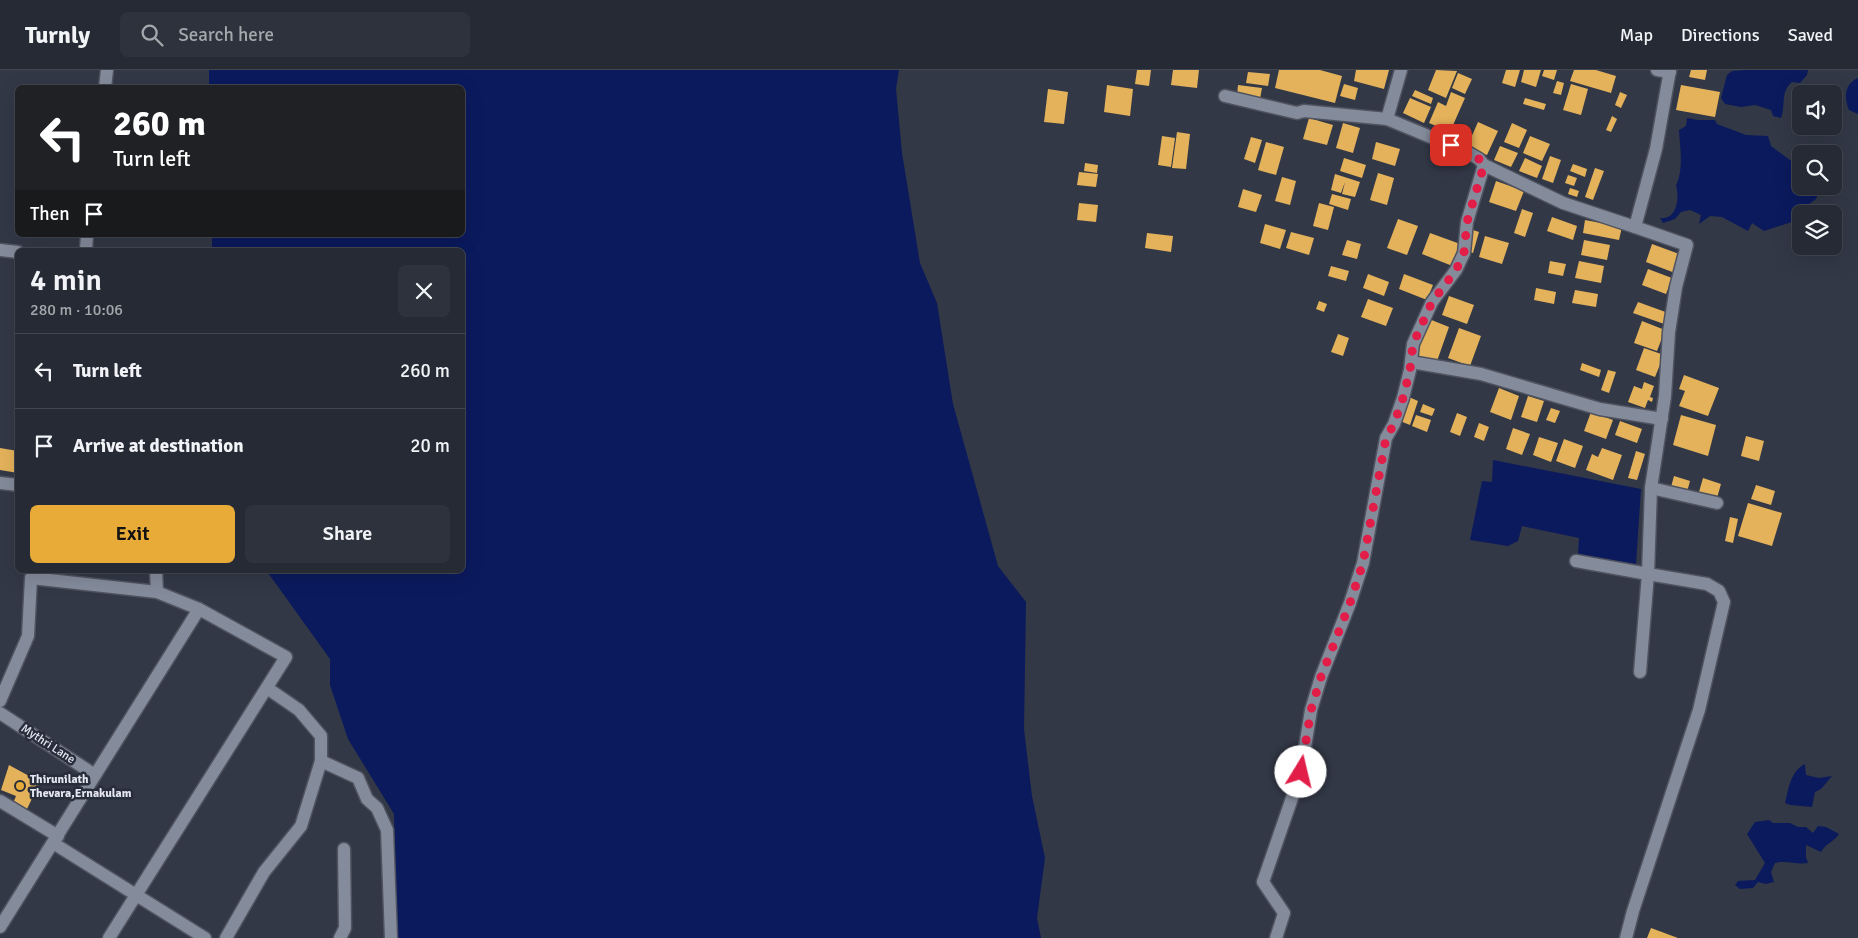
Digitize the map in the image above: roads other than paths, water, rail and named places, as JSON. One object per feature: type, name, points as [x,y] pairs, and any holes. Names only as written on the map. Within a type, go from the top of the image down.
[{"type":"street","points":[[105,85],[107,70]]},
{"type":"street","points":[[1387,119],[1400,70]]},
{"type":"street","points":[[1635,227],[1656,149],[1666,71]]},
{"type":"street","points":[[1225,96],[1297,113],[1304,111],[1387,119],[1467,152],[1479,159],[1484,165],[1563,203],[1687,245],[1676,287],[1669,332],[1662,419],[1651,488],[1648,574],[1640,672]]},
{"type":"street","points":[[1276,938],[1284,912],[1263,882],[1301,772],[1311,710],[1321,677],[1350,603],[1363,563],[1386,438],[1394,424],[1403,398],[1413,344],[1432,302],[1456,270],[1464,253],[1467,222],[1484,165]]},
{"type":"street","points":[[0,250],[15,252]]},
{"type":"street","points":[[1411,362],[1481,374],[1600,409],[1662,419]]},
{"type":"street","points":[[0,483],[15,486]]},
{"type":"street","points":[[1651,488],[1717,503]]},
{"type":"street","points":[[1576,561],[1707,584],[1719,590],[1724,602],[1699,710],[1633,911],[1626,938]]},
{"type":"street","points":[[156,573],[157,592]]},
{"type":"street","points":[[0,701],[28,636],[31,578],[157,592],[199,609],[286,657],[109,938]]},
{"type":"street","points":[[0,927],[199,609]]},
{"type":"street","points":[[230,937],[264,872],[301,826],[321,761],[321,736],[299,710],[267,688]]},
{"type":"street","name":"Mythri Lane","points":[[0,713],[96,776]]},
{"type":"street","points":[[321,761],[358,778],[368,798],[378,808],[387,830],[391,938]]},
{"type":"street","points":[[0,802],[136,895],[205,938]]},
{"type":"street","points":[[340,938],[345,928],[344,849]]},
{"type":"place","name":"Thirunilath Thevara,Ernakulam","points":[[20,786]]}]
